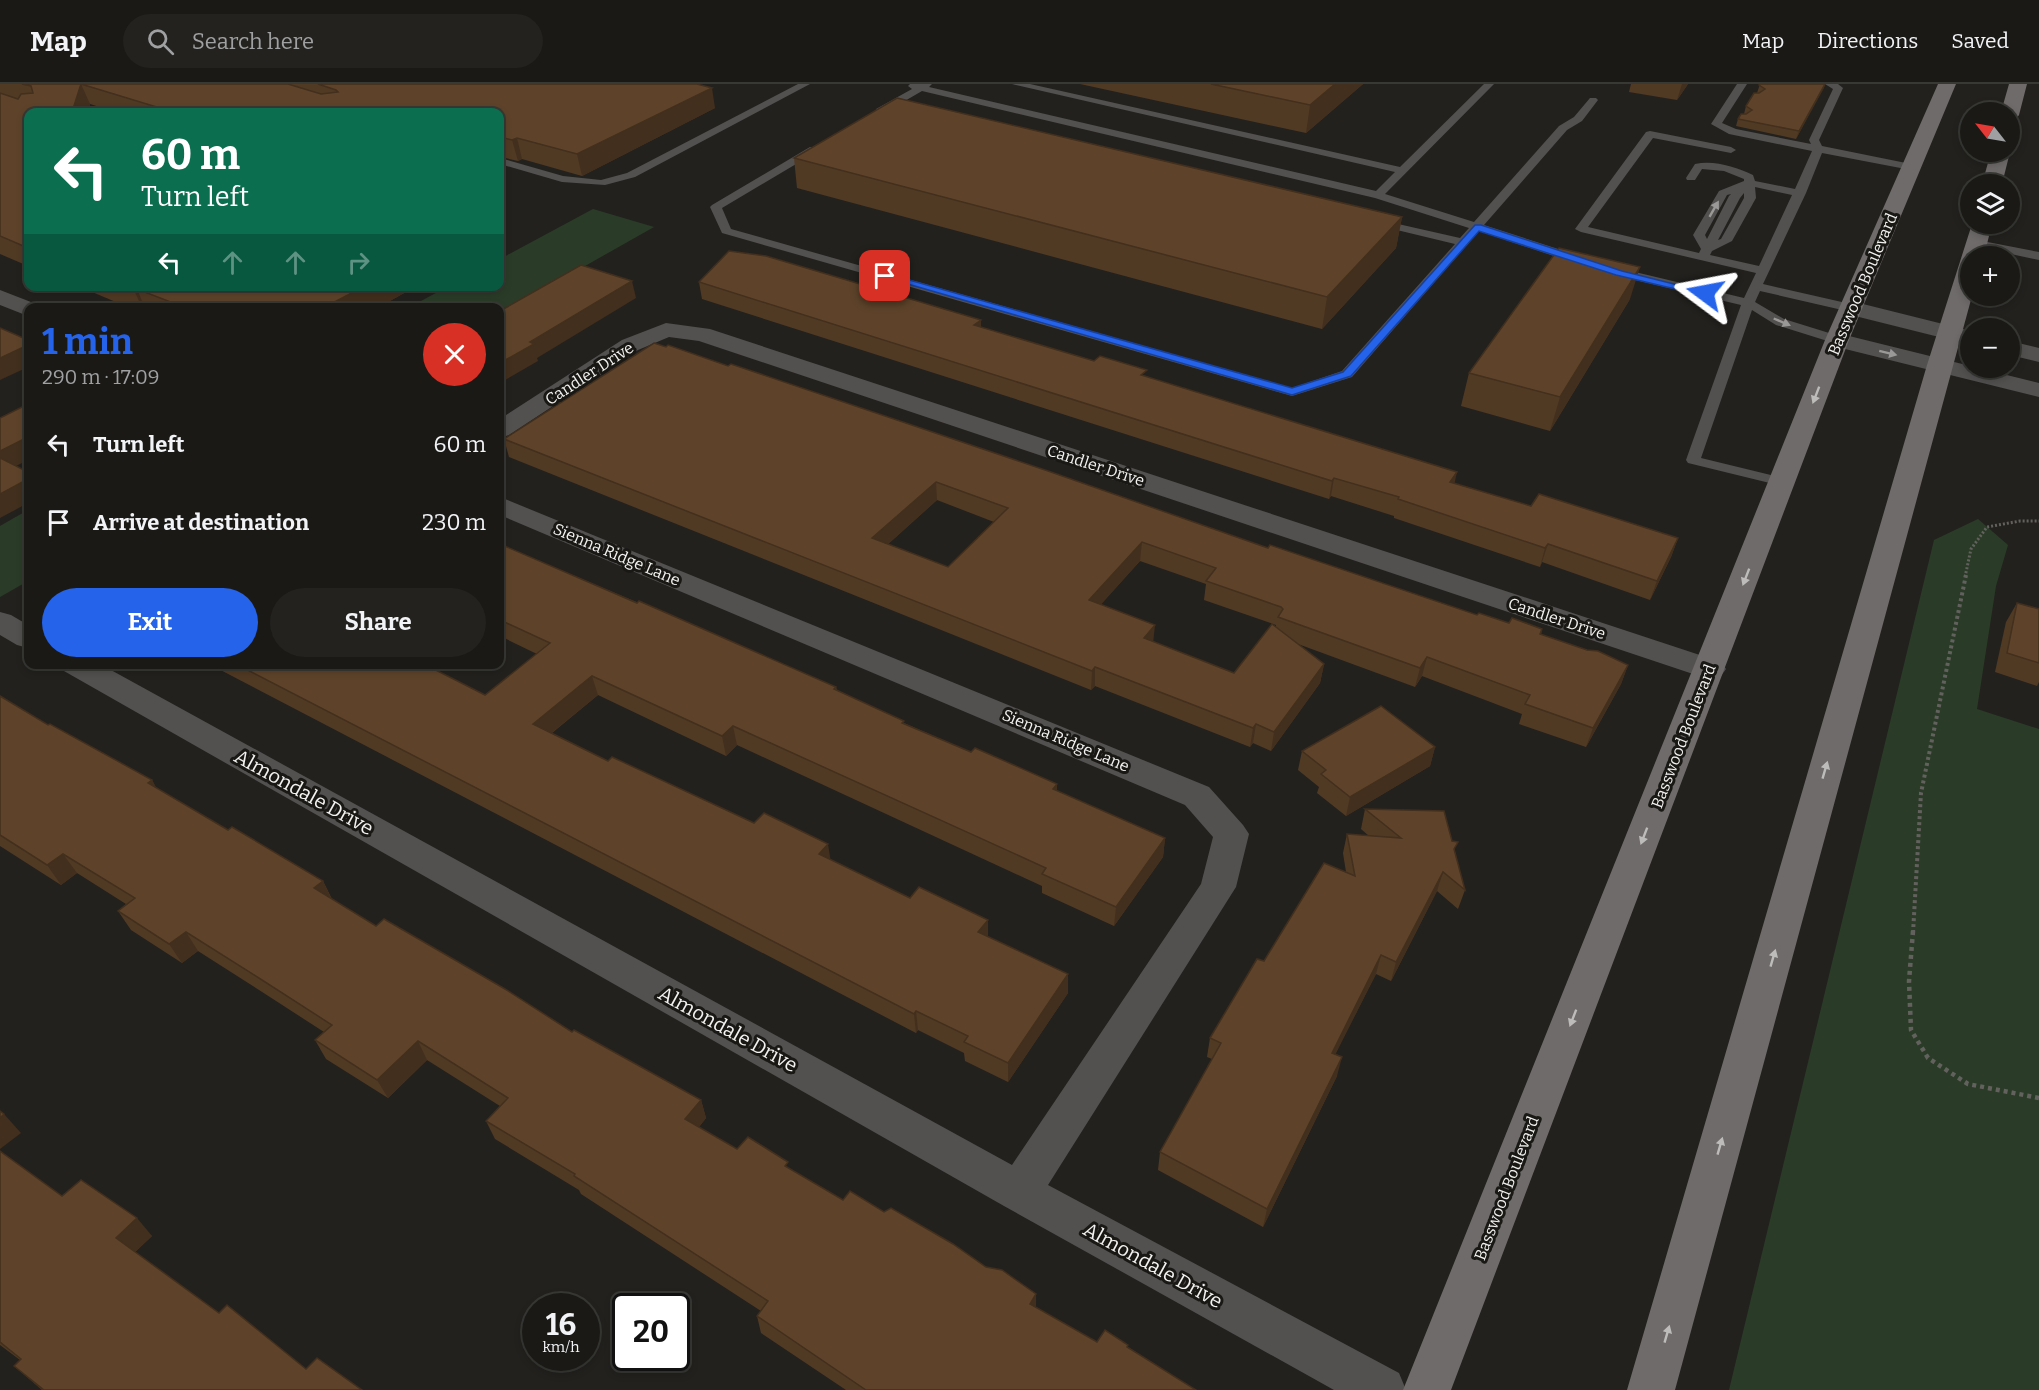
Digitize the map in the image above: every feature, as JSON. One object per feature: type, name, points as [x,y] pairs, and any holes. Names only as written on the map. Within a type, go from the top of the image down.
[{"type":"main road","name":"Basswood Boulevard","points":[[1426,1390],[1844,324],[1947,84]]},
{"type":"main road","points":[[2013,102],[2018,84]]},
{"type":"main road","points":[[1651,1390],[1953,346],[1962,306]]},
{"type":"street","points":[[0,297],[24,307]]},
{"type":"street","points":[[1844,324],[1953,346],[2039,390]]},
{"type":"street","points":[[1844,324],[1953,346]]},
{"type":"street","name":"Candler Drive","points":[[504,427],[630,345],[666,330],[685,331],[713,338],[1710,669]]},
{"type":"street","points":[[2020,350],[2039,355]]},
{"type":"street","name":"Sienna Ridge Lane","points":[[504,507],[1197,796],[1231,834],[1218,887],[1018,1192]]},
{"type":"street","points":[[0,622],[24,636]]},
{"type":"street","name":"Almondale Drive","points":[[84,669],[1018,1192],[1382,1390]]},
{"type":"lane","points":[[504,162],[562,179],[601,183],[631,175],[805,84]]},
{"type":"lane","points":[[905,84],[924,86],[1378,195],[1592,264],[1748,303],[1780,322],[1844,324]]},
{"type":"lane","points":[[1017,84],[1402,171]]},
{"type":"lane","points":[[1378,195],[1489,84]]},
{"type":"lane","points":[[869,117],[896,107],[924,86]]},
{"type":"lane","points":[[1745,88],[1727,118],[1716,124],[1733,132],[1815,138]]},
{"type":"lane","points":[[1813,107],[1828,96]]},
{"type":"lane","points":[[1782,482],[1693,460],[1748,303],[1800,193],[1815,138],[1823,120],[1828,96]]},
{"type":"lane","points":[[828,141],[716,207],[726,231],[1292,392],[1347,374],[1563,128],[1578,119],[1593,100]]},
{"type":"lane","points":[[1808,117],[1823,120]]},
{"type":"lane","points":[[1731,150],[1650,134],[1581,229],[1653,241],[1705,253],[1764,271]]},
{"type":"lane","points":[[1797,136],[1815,138],[1911,167]]},
{"type":"lane","points":[[1691,178],[1699,166],[1713,165],[1733,169],[1749,177],[1750,198],[1726,241],[1705,253]]},
{"type":"lane","points":[[1705,253],[1699,235],[1723,193],[1749,183],[1800,193]]},
{"type":"lane","points":[[1360,218],[1464,243]]},
{"type":"lane","points":[[2020,253],[2039,256]]},
{"type":"lane","points":[[1756,286],[1844,324]]},
{"type":"path","points":[[2039,521],[2020,521],[1987,527],[1971,549],[1921,793],[1917,887],[1909,981],[1911,1030],[1928,1058],[1968,1084],[2039,1098]]},
{"type":"green space","points":[[593,209],[654,227],[504,312],[504,303],[417,303],[440,291],[504,291],[504,257]]},
{"type":"green space","points":[[24,512],[24,583],[0,597],[0,526]]},
{"type":"green space","points":[[1978,519],[2008,545],[1996,586],[1977,709],[2039,729],[2039,1390],[1729,1390],[1934,540]]},
{"type":"building","points":[[22,84],[81,84],[73,108],[24,108],[24,246],[0,236],[0,93],[18,99],[21,94],[33,93],[31,86]]},
{"type":"building","points":[[81,84],[288,84],[321,94],[338,92],[318,84],[697,84],[712,88],[577,154],[517,138],[512,140],[504,138],[504,108],[160,108]]},
{"type":"building","points":[[1211,84],[1335,84],[1310,105]]},
{"type":"building","points":[[1760,84],[1825,84],[1799,131],[1738,119],[1741,114],[1752,110],[1746,106],[1754,93],[1765,89]]},
{"type":"building","points":[[897,98],[1402,217],[1327,297],[794,158]]},
{"type":"building","points":[[1559,248],[1640,267],[1560,397],[1469,373]]},
{"type":"building","points":[[729,251],[766,256],[981,320],[974,325],[1094,361],[1100,356],[1147,370],[1141,375],[1457,472],[1450,482],[1531,506],[1539,494],[1678,538],[1657,581],[1548,544],[1545,548],[1398,499],[1399,497],[1334,478],[1332,481],[699,282]]},
{"type":"building","points":[[581,265],[632,281],[530,342],[534,344],[504,361],[504,309]]},
{"type":"building","points":[[142,291],[356,291],[333,303],[173,303]]},
{"type":"building","points":[[0,328],[24,338],[24,347],[0,358]]},
{"type":"building","points":[[654,343],[666,347],[668,345],[1048,471],[1268,548],[1270,545],[1477,615],[1479,613],[1509,623],[1512,618],[1542,629],[1540,634],[1587,650],[1598,651],[1628,665],[1593,728],[1525,704],[1530,695],[1427,657],[1420,668],[1278,617],[1283,609],[1281,607],[1206,581],[1216,568],[1142,542],[1089,600],[1155,625],[1144,638],[1234,673],[1272,624],[1324,664],[1274,732],[1256,724],[1253,728],[1095,667],[1092,671],[504,439]],"holes":[[[936,482],[1008,508],[948,567],[872,538]]]},
{"type":"building","points":[[24,406],[24,439],[0,451],[0,418]]},
{"type":"building","points":[[0,458],[24,470],[24,481],[0,494]]},
{"type":"building","points":[[504,546],[637,603],[639,601],[836,687],[834,689],[904,721],[902,723],[971,752],[975,748],[1057,784],[1053,789],[1165,838],[1116,907],[1042,874],[1046,868],[733,726],[722,736],[592,676],[533,724],[608,761],[612,757],[754,823],[764,813],[828,844],[819,854],[910,898],[919,887],[988,920],[978,932],[1068,974],[1008,1063],[964,1042],[968,1036],[916,1011],[914,1014],[246,669],[434,669],[485,695],[550,643],[504,622]]},
{"type":"building","points":[[2017,603],[2039,609],[2039,663],[2007,653]]},
{"type":"building","points":[[0,696],[48,725],[50,724],[152,780],[148,783],[228,830],[232,827],[323,881],[314,888],[376,926],[384,919],[505,989],[572,1032],[574,1030],[701,1100],[685,1119],[737,1149],[748,1137],[788,1162],[785,1166],[843,1200],[850,1191],[884,1212],[891,1208],[953,1244],[986,1267],[1002,1270],[1036,1294],[1030,1304],[1097,1342],[1105,1330],[1128,1345],[1127,1347],[1196,1390],[866,1390],[757,1316],[768,1301],[574,1176],[575,1174],[486,1121],[508,1098],[418,1041],[377,1080],[315,1040],[332,1025],[186,932],[169,944],[118,911],[135,898],[63,854],[47,865],[0,835]]},
{"type":"building","points":[[1381,706],[1435,747],[1350,797],[1321,774],[1326,770],[1302,751]]},
{"type":"building","points":[[1365,809],[1444,811],[1452,841],[1458,842],[1454,849],[1465,890],[1443,872],[1396,962],[1381,955],[1332,1053],[1342,1057],[1267,1209],[1160,1152],[1221,1043],[1210,1038],[1257,959],[1264,961],[1324,863],[1355,876],[1347,834],[1401,838]]},
{"type":"building","points":[[0,1151],[62,1196],[81,1180],[137,1218],[116,1238],[219,1313],[227,1305],[306,1369],[317,1358],[362,1390],[44,1390],[14,1366],[21,1359],[0,1342]]},
{"type":"route","points":[[885,276],[1292,392],[1347,374],[1478,227],[1620,273],[1705,293]]}]
